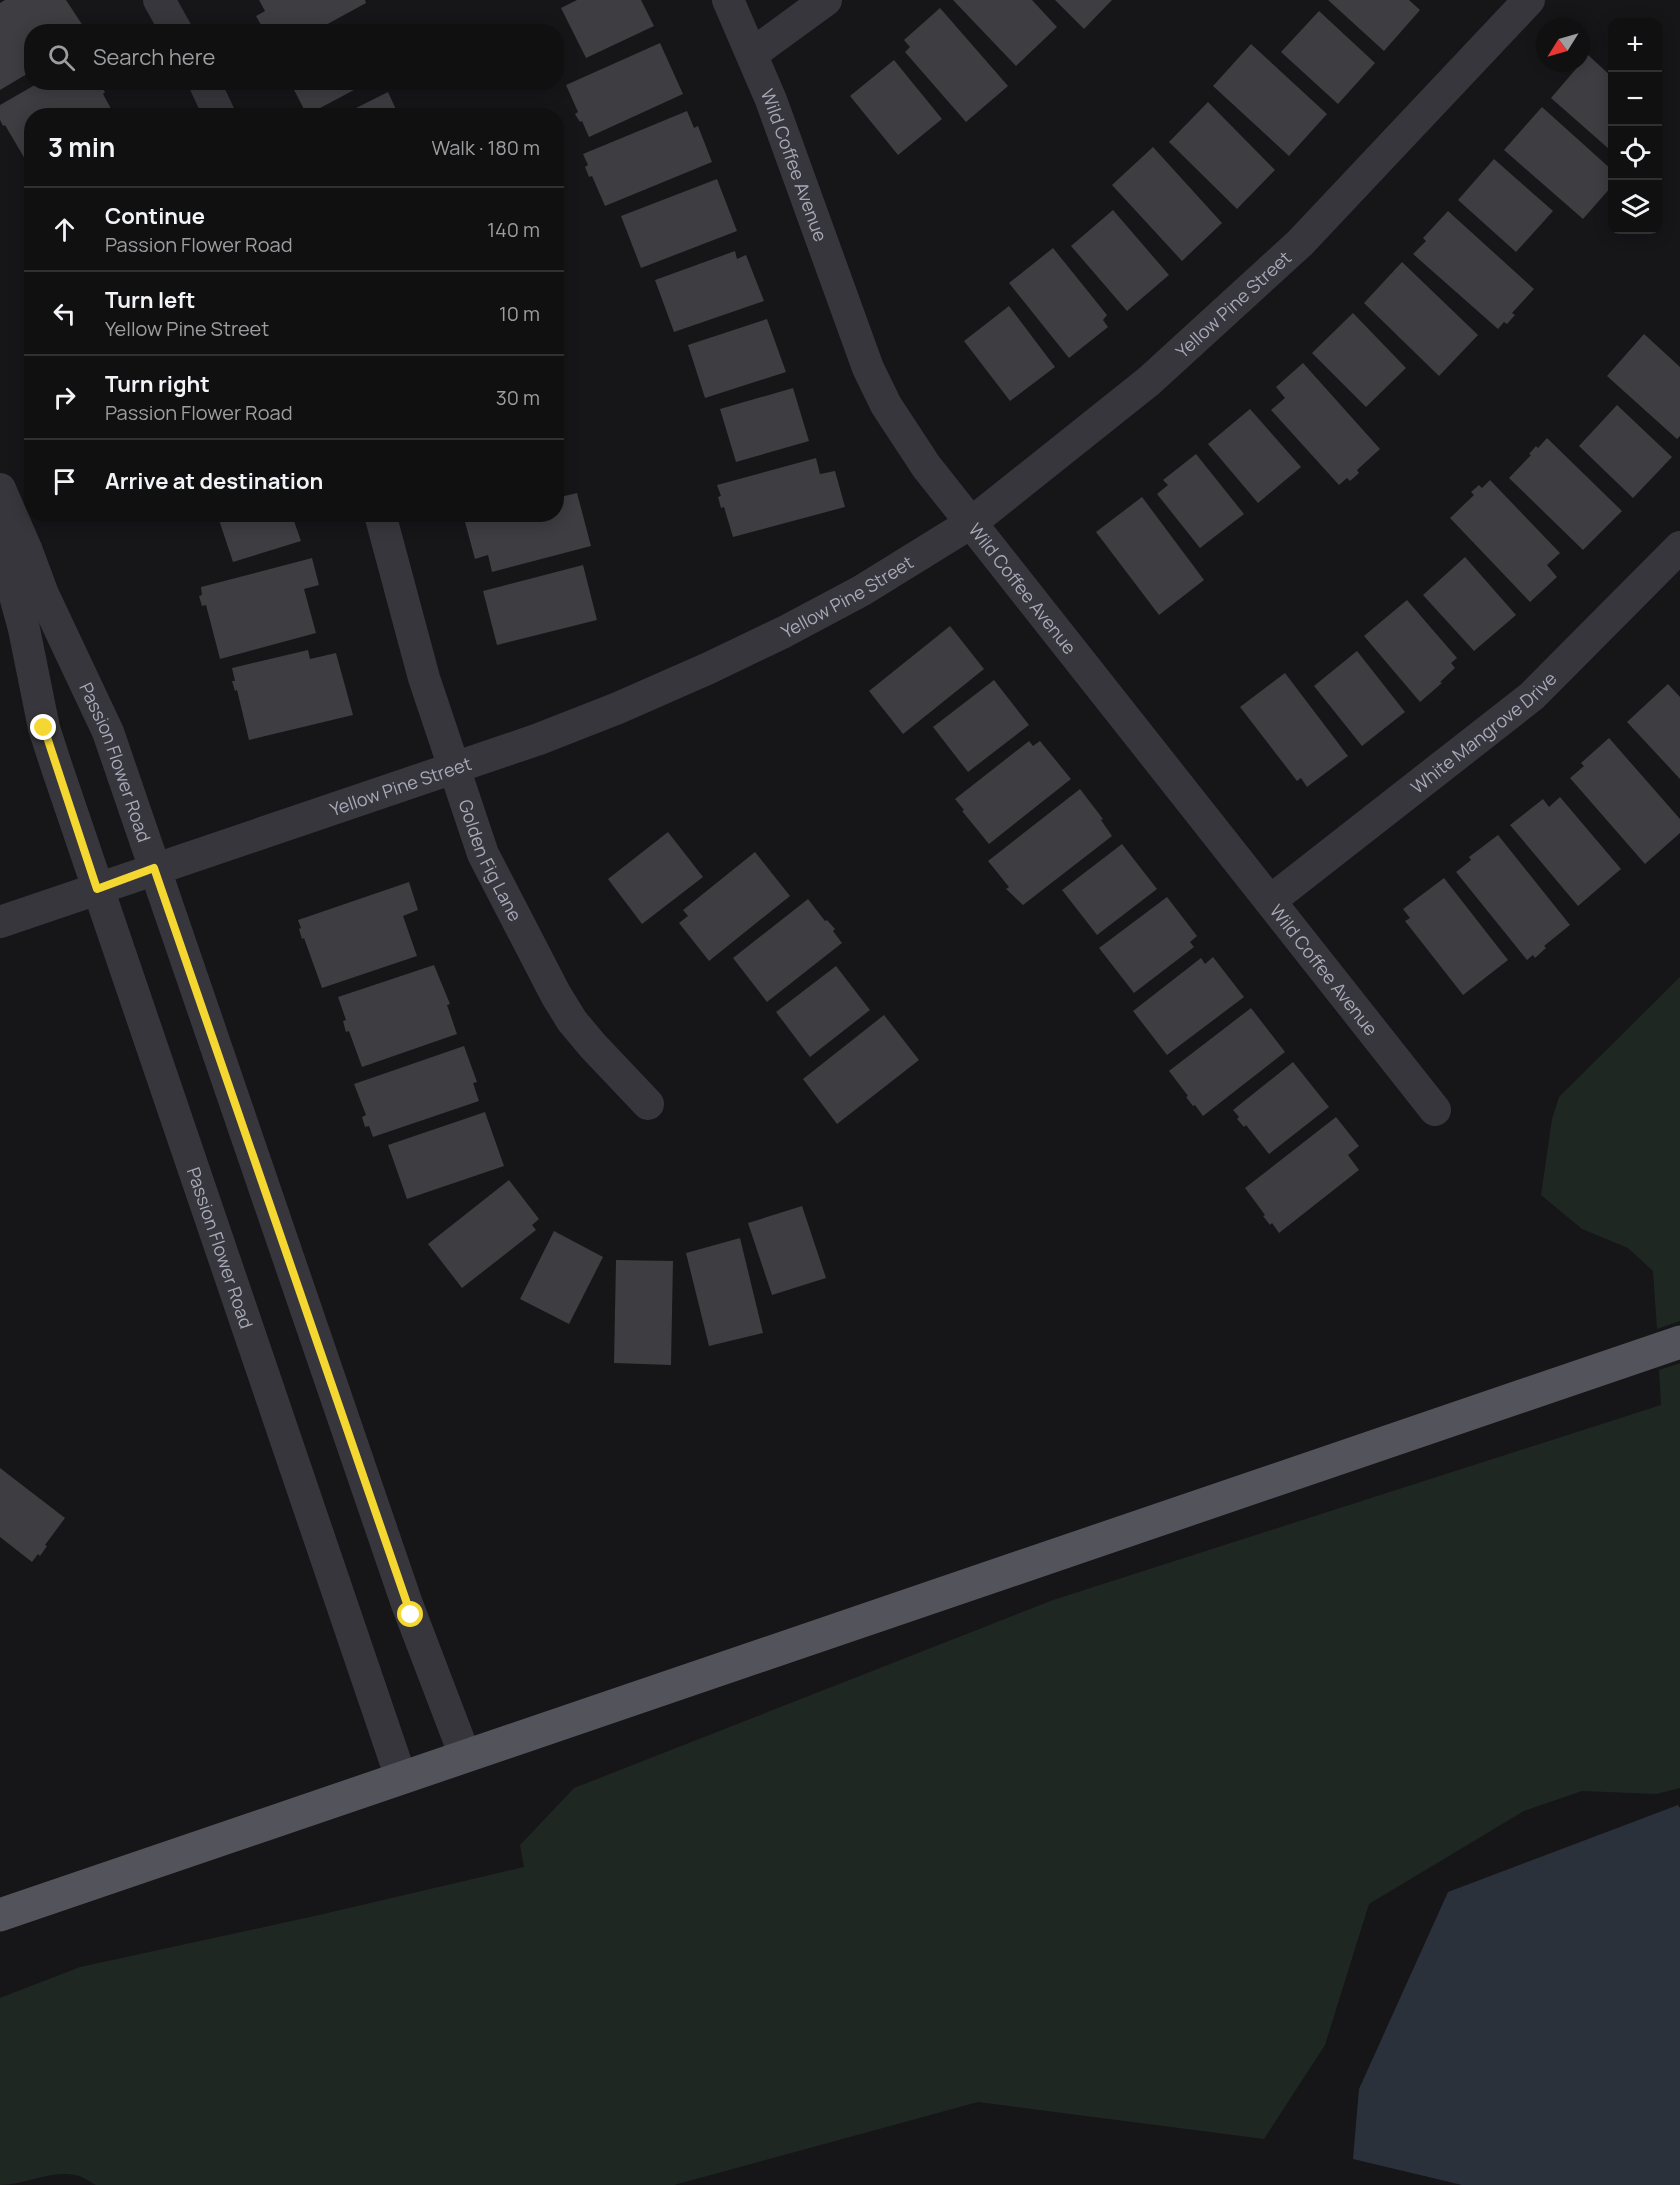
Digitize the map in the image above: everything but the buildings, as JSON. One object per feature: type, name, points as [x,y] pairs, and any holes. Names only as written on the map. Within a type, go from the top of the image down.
[{"type":"main road","points":[[0,1915],[1680,1342]]},
{"type":"street","points":[[159,0],[172,24]]},
{"type":"street","name":"Wild Coffee Avenue","points":[[728,0],[792,154],[868,368],[906,438],[1435,1110]]},
{"type":"street","points":[[752,54],[826,0]]},
{"type":"street","name":"Yellow Pine Street","points":[[0,922],[568,727],[709,668],[861,591],[971,523],[1149,381],[1300,243],[1529,0]]},
{"type":"street","points":[[208,90],[216,108]]},
{"type":"street","name":"Passion Flower Road","points":[[0,489],[43,594],[108,732],[407,1604],[465,1756]]},
{"type":"street","name":"Golden Fig Lane","points":[[382,522],[424,678],[483,854],[572,1021],[648,1104]]},
{"type":"street","name":"Passion Flower Road","points":[[0,542],[24,629],[44,728],[401,1778]]},
{"type":"street","name":"White Mangrove Drive","points":[[1270,901],[1532,696],[1680,547]]},
{"type":"shaded area","points":[[1680,977],[1680,1321],[1657,1329],[1653,1271],[1628,1248],[1582,1229],[1541,1195],[1552,1119],[1559,1097]]},
{"type":"shaded area","points":[[1680,1363],[1680,1788],[1656,1794],[1582,1791],[1524,1811],[1369,1904],[1325,2045],[1264,2139],[978,2102],[674,2185],[96,2185],[75,2175],[56,2174],[0,2185],[0,1998],[80,1967],[524,1867],[520,1845],[574,1788],[1053,1600],[1661,1405],[1659,1370]]},
{"type":"shaded area","points":[[1678,1805],[1680,1808],[1680,2185],[1462,2185],[1353,2159],[1359,2089],[1448,1892]]},
{"type":"route","points":[[44,728],[97,889],[154,868],[411,1615]]}]
